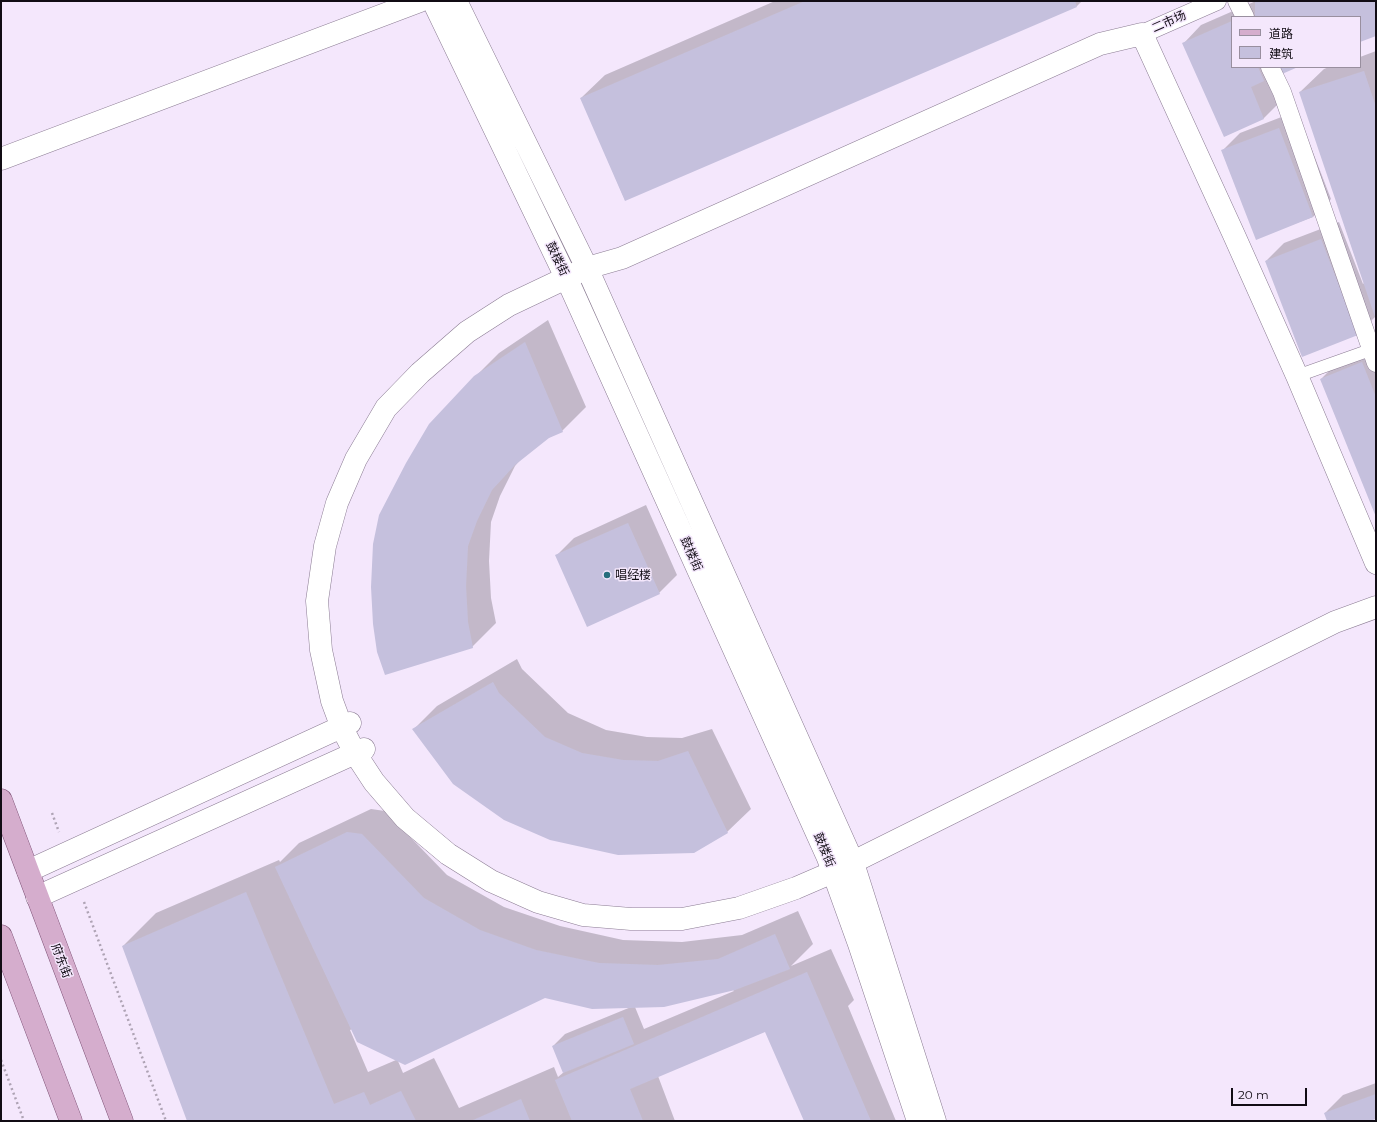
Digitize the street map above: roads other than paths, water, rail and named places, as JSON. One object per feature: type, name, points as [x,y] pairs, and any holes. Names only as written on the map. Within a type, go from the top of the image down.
[{"type":"main road","name":"府东街","points":[[1,800],[122,1121]]},
{"type":"main road","points":[[1,936],[71,1121]]},
{"type":"street","points":[[1,159],[420,1]]},
{"type":"street","name":"鼓楼街","points":[[433,1],[569,282],[840,861],[861,951],[918,1121]]},
{"type":"street","name":"鼓楼街","points":[[456,1],[590,273],[840,861],[935,1121]]},
{"type":"street","name":"二市场","points":[[1142,34],[1217,1]]},
{"type":"street","points":[[1237,1],[1244,16]]},
{"type":"street","points":[[1376,563],[1297,376],[1142,34],[1100,44],[590,273],[509,305],[467,332],[420,373],[386,408],[356,459],[337,503],[333,517],[324,553],[317,600],[321,650],[332,701],[359,751],[398,797],[430,830],[471,862],[519,885],[568,902],[614,909],[673,910],[737,896],[840,861],[1335,622],[1376,607]]},
{"type":"street","points":[[1270,68],[1282,92],[1374,353]]},
{"type":"street","points":[[840,861],[1328,611],[1376,593]]},
{"type":"street","points":[[28,871],[346,726]]},
{"type":"street","points":[[37,897],[359,751]]},
{"type":"lane","points":[[1297,376],[1374,353]]},
{"type":"place","name":"唱经楼","points":[[607,575]]}]
